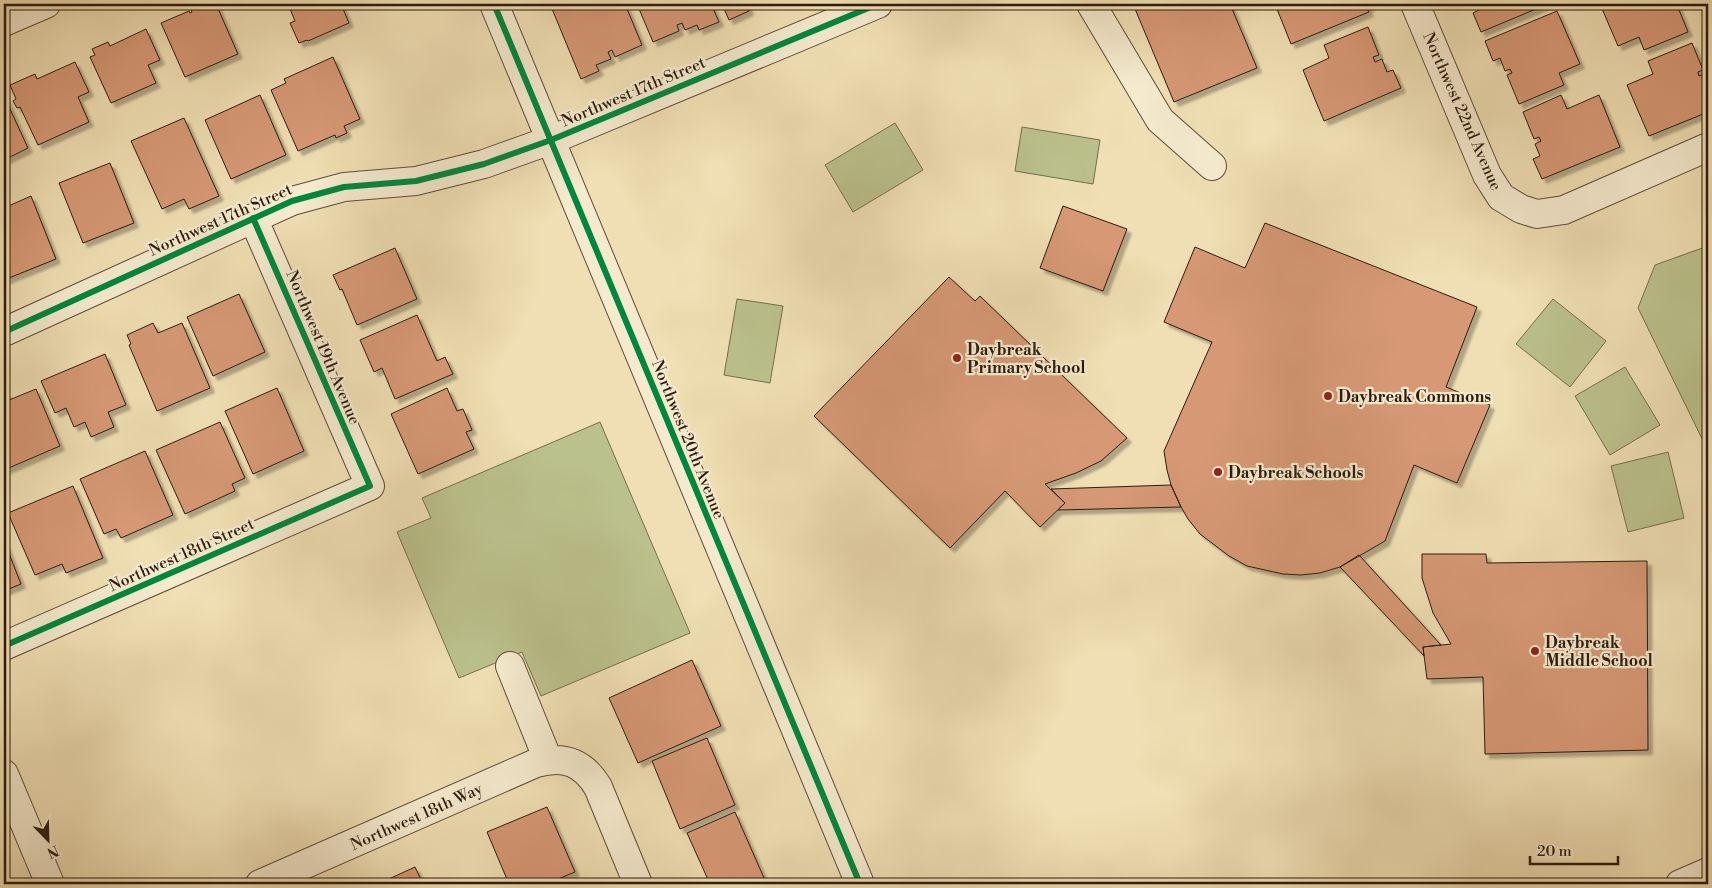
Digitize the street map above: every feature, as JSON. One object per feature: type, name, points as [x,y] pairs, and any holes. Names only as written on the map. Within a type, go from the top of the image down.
[{"type":"street","points":[[4,22],[46,4]]},
{"type":"street","name":"Northwest 20th Avenue","points":[[494,4],[860,884]]},
{"type":"street","name":"Northwest 17th Street","points":[[4,332],[292,201],[344,187],[416,181],[484,164],[551,140],[878,4]]},
{"type":"street","points":[[1091,4],[1160,120],[1212,166]]},
{"type":"street","name":"Northwest 22nd Avenue","points":[[1415,4],[1487,174],[1501,197],[1521,209],[1536,214],[1564,210],[1708,148]]},
{"type":"street","name":"Northwest 19th Avenue","points":[[253,218],[370,486]]},
{"type":"street","name":"Northwest 18th Street","points":[[4,646],[370,486]]},
{"type":"street","points":[[510,666],[561,761],[583,769],[592,777],[598,787],[638,884]]},
{"type":"street","name":"Northwest 18th Way","points":[[260,884],[288,879],[527,767],[561,761]]},
{"type":"street","points":[[4,774],[50,884]]},
{"type":"street","points":[[1680,884],[1708,872]]},
{"type":"green space","points":[[895,123],[923,170],[853,212],[825,165]]},
{"type":"green space","points":[[1022,127],[1100,140],[1093,184],[1015,171]]},
{"type":"green space","points":[[1708,246],[1708,451],[1638,308],[1655,265]]},
{"type":"green space","points":[[737,299],[783,306],[770,383],[724,375]]},
{"type":"green space","points":[[1553,299],[1606,341],[1570,387],[1516,344]]},
{"type":"green space","points":[[1625,367],[1660,425],[1610,455],[1575,396]]},
{"type":"green space","points":[[600,422],[690,633],[541,696],[522,652],[459,678],[397,532],[431,518],[422,498]]},
{"type":"green space","points":[[1668,452],[1684,518],[1628,532],[1611,466]]},
{"type":"building","points":[[216,4],[238,54],[185,77],[161,23],[189,11],[190,13],[192,12],[189,5]]},
{"type":"building","points":[[288,4],[341,4],[349,23],[299,43],[290,23],[295,21]]},
{"type":"building","points":[[550,4],[611,4],[612,6],[625,4],[642,45],[615,57],[612,50],[608,52],[611,59],[596,65],[599,71],[581,79]]},
{"type":"building","points":[[637,4],[711,4],[719,22],[699,30],[697,25],[685,30],[682,23],[677,25],[679,31],[653,42]]},
{"type":"building","points":[[722,4],[747,4],[749,11],[729,20]]},
{"type":"building","points":[[1133,4],[1230,4],[1257,68],[1174,102]]},
{"type":"building","points":[[1275,4],[1369,4],[1370,6],[1367,8],[1369,12],[1291,44]]},
{"type":"building","points":[[1477,4],[1548,4],[1481,32],[1473,13],[1479,10]]},
{"type":"building","points":[[1600,4],[1670,4],[1672,8],[1677,5],[1688,32],[1644,50],[1639,37],[1618,46]]},
{"type":"building","points":[[1557,11],[1580,64],[1559,73],[1564,85],[1519,104],[1507,75],[1512,73],[1510,69],[1505,71],[1500,58],[1493,61],[1485,41]]},
{"type":"building","points":[[1368,27],[1379,55],[1373,57],[1375,62],[1382,59],[1387,72],[1393,70],[1401,88],[1324,121],[1303,70],[1329,58],[1324,45]]},
{"type":"building","points":[[146,29],[160,60],[148,65],[156,83],[111,103],[90,57],[95,55],[92,49],[108,42],[110,46]]},
{"type":"building","points":[[1692,43],[1703,70],[1698,72],[1699,76],[1706,73],[1708,79],[1708,112],[1649,136],[1627,85],[1653,74],[1648,61]]},
{"type":"building","points":[[333,57],[360,119],[344,126],[347,133],[336,138],[335,135],[298,151],[271,90],[286,83],[284,79]]},
{"type":"building","points":[[75,62],[89,92],[78,97],[89,122],[38,145],[20,107],[17,108],[13,101],[16,99],[10,85],[35,74],[37,79]]},
{"type":"building","points":[[260,95],[286,155],[231,179],[205,120]]},
{"type":"building","points":[[1561,95],[1567,109],[1599,95],[1620,147],[1542,179],[1533,159],[1540,156],[1535,144],[1541,141],[1539,137],[1534,139],[1523,112]]},
{"type":"building","points":[[4,96],[28,148],[4,160]]},
{"type":"building","points":[[184,118],[219,196],[189,209],[184,199],[162,209],[131,141]]},
{"type":"building","points":[[110,163],[134,223],[83,243],[59,183]]},
{"type":"building","points":[[31,196],[56,259],[4,280],[4,208]]},
{"type":"building","points":[[1063,206],[1127,229],[1103,291],[1040,268]]},
{"type":"building","name":"Daybreak Commons","points":[[1265,223],[1477,307],[1446,387],[1490,405],[1457,483],[1414,465],[1385,541],[1340,567],[1320,573],[1283,574],[1247,566],[1229,556],[1200,534],[1188,519],[1171,485],[1164,451],[1212,342],[1164,322],[1195,247],[1245,268]]},
{"type":"building","points":[[395,248],[417,299],[357,325],[342,289],[340,290],[333,275]]},
{"type":"building","name":"Daybreak Primary School","points":[[949,277],[975,301],[980,296],[1127,438],[1101,461],[1076,473],[1045,484],[1065,503],[1040,527],[1005,491],[950,548],[814,416]]},
{"type":"building","points":[[239,294],[265,352],[213,376],[187,317]]},
{"type":"building","points":[[417,315],[437,361],[445,357],[453,374],[395,399],[382,368],[374,372],[360,340]]},
{"type":"building","points":[[153,323],[158,333],[182,323],[210,388],[157,411],[129,345],[131,344],[127,335]]},
{"type":"building","points":[[105,354],[126,405],[108,412],[114,427],[91,437],[85,422],[74,427],[66,408],[55,413],[41,381]]},
{"type":"building","points":[[277,388],[304,451],[253,474],[225,411]]},
{"type":"building","points":[[447,388],[457,411],[463,409],[472,430],[466,432],[474,449],[418,474],[391,414]]},
{"type":"building","points":[[36,389],[60,446],[4,470],[4,395],[7,393],[9,400]]},
{"type":"building","points":[[220,422],[245,478],[232,484],[235,491],[185,514],[156,450]]},
{"type":"building","points":[[145,451],[173,515],[121,538],[116,529],[104,534],[80,479]]},
{"type":"building","points":[[1171,485],[1181,507],[1058,510],[1065,503],[1051,489]]},
{"type":"building","points":[[73,486],[103,558],[66,573],[62,564],[35,575],[8,513]]},
{"type":"building","points":[[4,541],[21,584],[4,591]]},
{"type":"building","name":"Daybreak Middle School","points":[[1422,554],[1486,554],[1487,563],[1647,561],[1648,750],[1485,754],[1483,677],[1427,679],[1423,647],[1451,644],[1433,613],[1422,578]]},
{"type":"building","points":[[1359,555],[1441,645],[1423,647],[1424,656],[1340,567]]},
{"type":"building","points":[[692,660],[721,726],[638,763],[609,698]]},
{"type":"building","points":[[707,738],[735,805],[680,829],[652,761]]},
{"type":"building","points":[[547,807],[575,872],[546,884],[509,884],[487,832]]},
{"type":"building","points":[[735,812],[764,878],[749,884],[710,884],[687,833]]},
{"type":"building","points":[[415,867],[423,884],[378,884]]},
{"type":"cycle path","points":[[494,4],[860,884]]},
{"type":"cycle path","points":[[4,332],[292,201],[344,187],[416,181],[484,164],[551,140],[878,4]]},
{"type":"cycle path","points":[[4,646],[370,486],[253,218]]},
{"type":"place","name":"Daybreak Primary School","points":[[957,358]]},
{"type":"place","name":"Daybreak Commons","points":[[1328,396]]},
{"type":"place","name":"Daybreak Schools","points":[[1218,472]]},
{"type":"place","name":"Daybreak Middle School","points":[[1535,651]]}]
